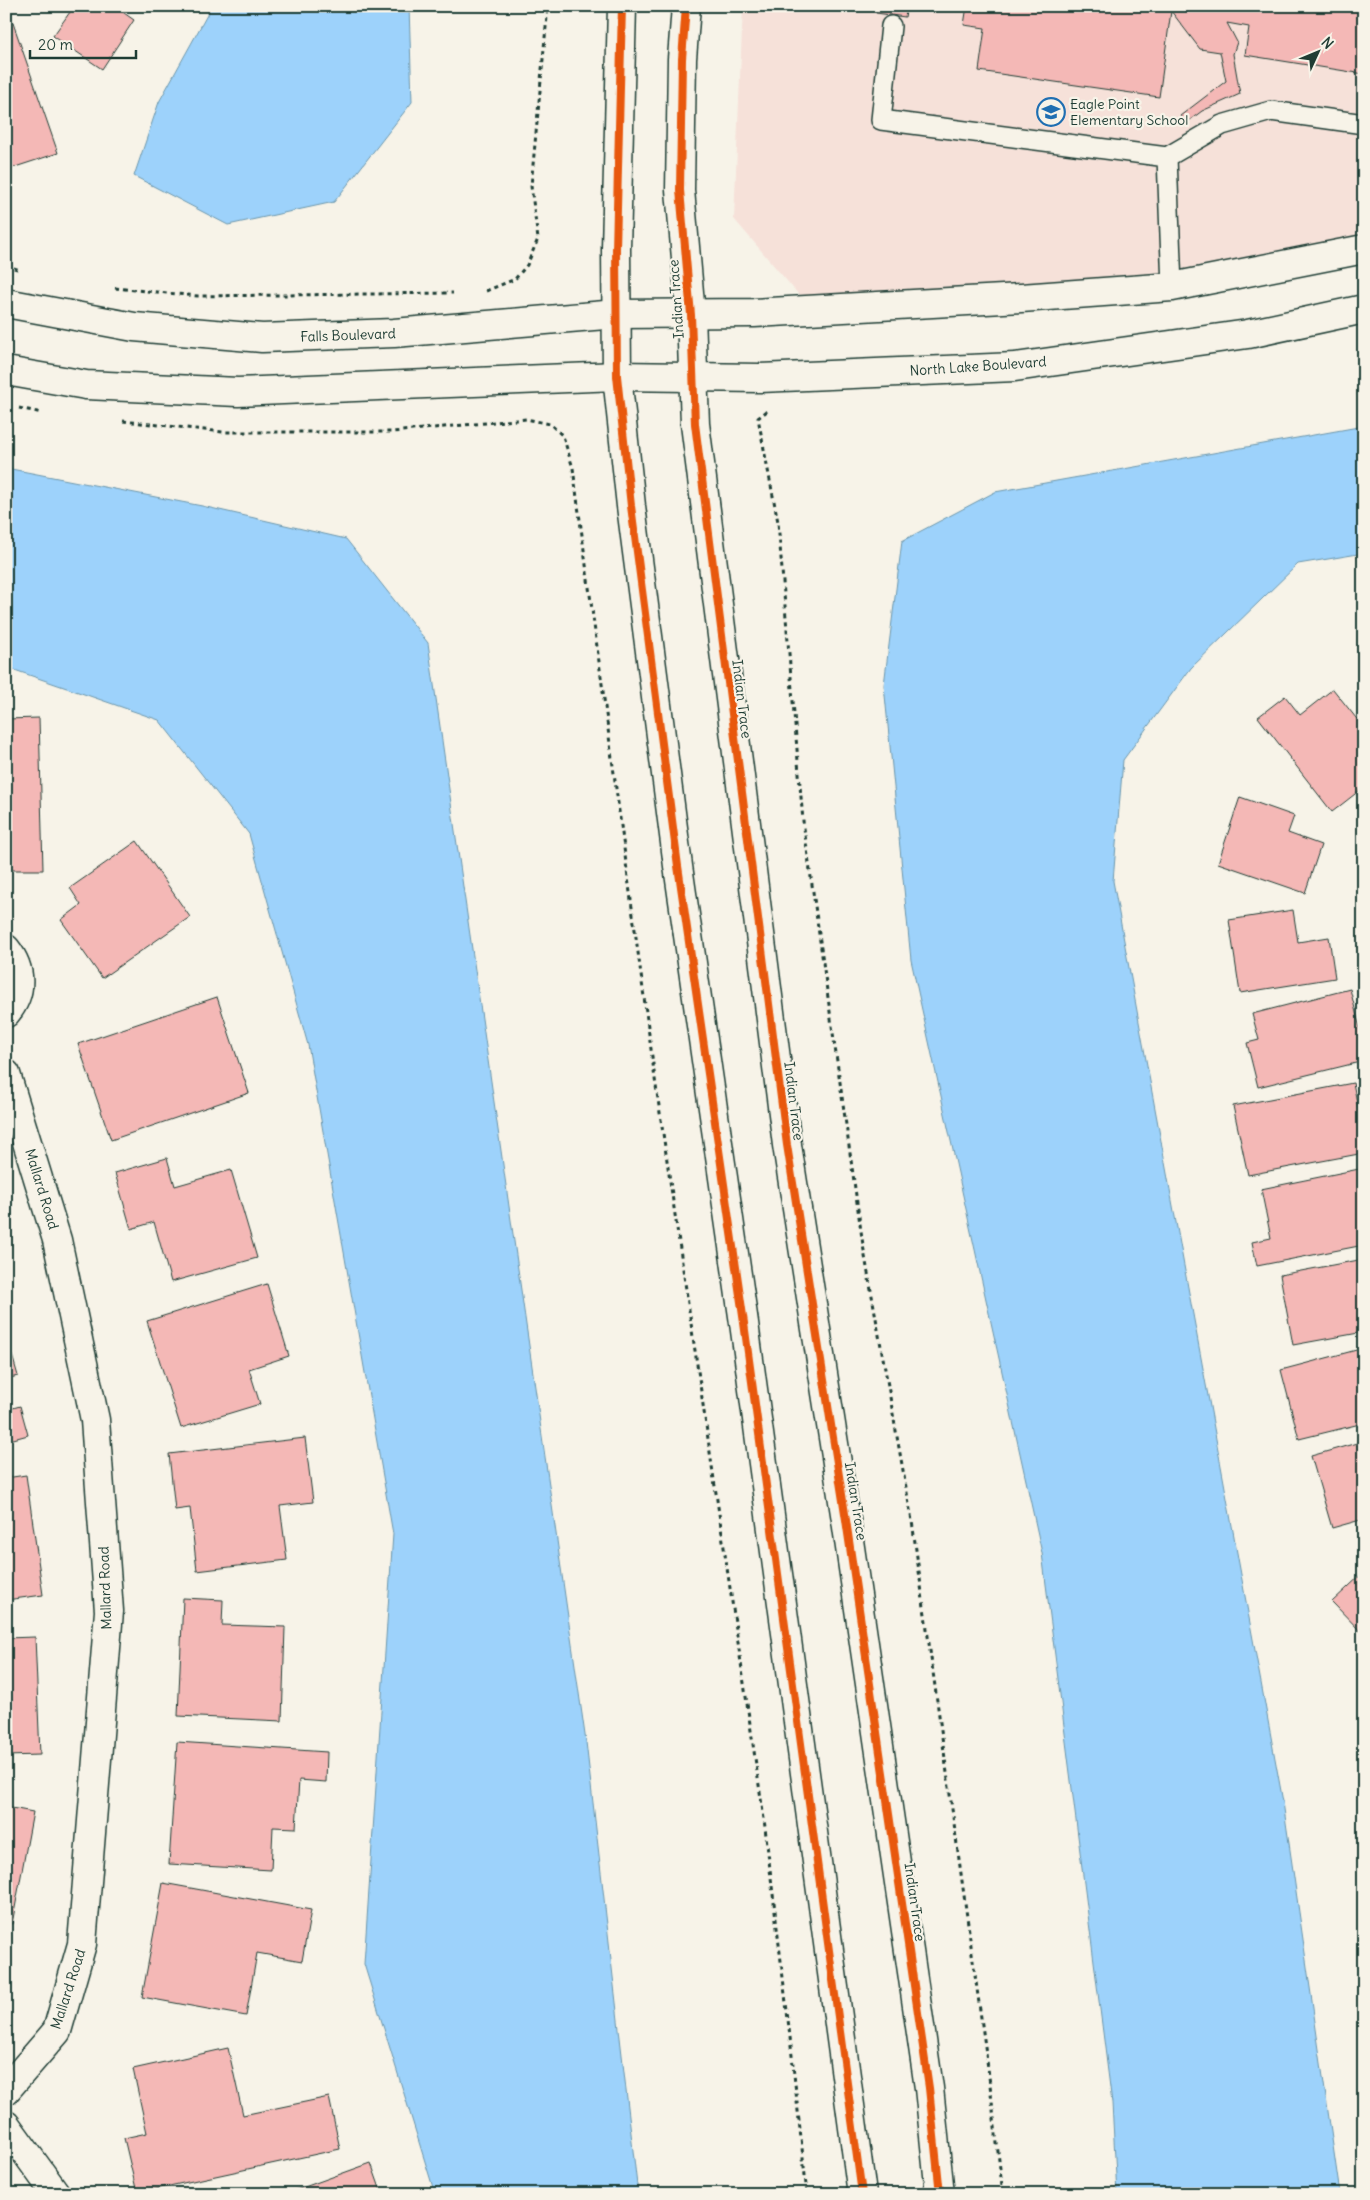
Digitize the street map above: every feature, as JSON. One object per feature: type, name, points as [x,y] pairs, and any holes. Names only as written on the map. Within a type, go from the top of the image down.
[{"type":"main road","points":[[622,6],[616,249],[617,376],[630,506],[862,2194]]},
{"type":"main road","name":"Indian Trace","points":[[686,6],[682,59],[680,190],[691,315],[695,424],[787,1145],[846,1520],[930,2088],[940,2194]]},
{"type":"main road","points":[[691,315],[1021,298],[1172,287],[1364,249]]},
{"type":"main road","name":"Falls Boulevard","points":[[6,303],[134,327],[262,338],[394,333],[617,314],[691,315]]},
{"type":"main road","name":"North Lake Boulevard","points":[[617,376],[760,378],[1015,367],[1248,334],[1364,309]]},
{"type":"main road","points":[[6,371],[86,385],[238,392],[617,376]]},
{"type":"main road","points":[[6,949],[15,962],[19,977],[18,992],[12,1006],[6,1013]]},
{"type":"main road","name":"Mallard Road","points":[[6,1074],[57,1240],[95,1420],[109,1611],[82,1944],[57,2031],[6,2090]]},
{"type":"main road","points":[[6,2125],[56,2194]]},
{"type":"lane","points":[[891,26],[881,120],[1167,157],[1222,125],[1271,110],[1364,124]]},
{"type":"lane","points":[[1167,157],[1172,287]]},
{"type":"path","points":[[481,293],[515,279],[527,265],[538,239],[531,186],[548,6]]},
{"type":"path","points":[[6,266],[25,272]]},
{"type":"path","points":[[110,288],[198,296],[461,293]]},
{"type":"path","points":[[13,407],[46,413]]},
{"type":"path","points":[[769,408],[758,418],[778,522],[803,821],[862,1245],[912,1521],[988,2068],[1003,2194]]},
{"type":"path","points":[[115,421],[223,432],[392,432],[526,419],[550,424],[564,436],[574,468],[655,1079],[764,1819],[807,2194]]},
{"type":"shaded area","name":"Eagle Point Elementary School","points":[[743,6],[1364,6],[1364,249],[1172,287],[811,309],[734,219]]},
{"type":"water","points":[[212,6],[409,6],[412,102],[334,202],[228,225],[134,176],[159,102]]},
{"type":"water","points":[[1364,426],[1364,553],[1298,564],[1191,668],[1123,760],[1113,881],[1283,1802],[1340,2194],[1117,2194],[1112,2103],[1042,1553],[911,960],[884,685],[902,541],[995,492]]},
{"type":"water","points":[[6,468],[202,506],[346,539],[428,643],[586,1742],[638,2194],[435,2194],[364,1964],[393,1534],[308,1045],[249,834],[159,720],[6,667]]},
{"type":"building","points":[[61,6],[114,6],[134,20],[102,69],[53,36],[70,12]]},
{"type":"building","points":[[877,6],[907,6],[905,17],[876,13]]},
{"type":"building","points":[[967,6],[1364,6],[1364,74],[1245,55],[1249,27],[1227,23],[1237,42],[1233,54],[1240,94],[1202,111],[1186,123],[1180,116],[1226,81],[1220,52],[1200,49],[1171,11],[1159,97],[979,71],[985,28],[964,25]]},
{"type":"building","points":[[13,23],[58,153],[6,170],[6,25]]},
{"type":"building","points":[[1333,689],[1364,728],[1364,787],[1332,812],[1258,717],[1285,696],[1300,715]]},
{"type":"building","points":[[39,718],[43,870],[6,870],[6,719]]},
{"type":"building","points":[[1240,797],[1294,816],[1288,833],[1321,845],[1305,893],[1218,863]]},
{"type":"building","points":[[137,841],[190,917],[102,978],[61,920],[81,905],[70,888]]},
{"type":"building","points":[[1293,910],[1298,942],[1329,937],[1335,978],[1240,993],[1229,920]]},
{"type":"building","points":[[1350,989],[1364,1044],[1364,1061],[1258,1087],[1247,1043],[1259,1040],[1252,1014]]},
{"type":"building","points":[[217,997],[249,1093],[111,1140],[78,1044]]},
{"type":"building","points":[[1353,1083],[1364,1136],[1364,1153],[1248,1175],[1233,1106]]},
{"type":"building","points":[[167,1158],[175,1186],[231,1170],[257,1258],[171,1282],[154,1222],[131,1229],[115,1173]]},
{"type":"building","points":[[1364,1168],[1364,1245],[1257,1266],[1252,1242],[1271,1238],[1261,1189]]},
{"type":"building","points":[[1364,1259],[1364,1332],[1293,1345],[1280,1275]]},
{"type":"building","points":[[267,1284],[289,1356],[249,1369],[260,1404],[181,1428],[147,1321]]},
{"type":"building","points":[[6,1334],[18,1376],[6,1379]]},
{"type":"building","points":[[1364,1348],[1364,1423],[1299,1439],[1281,1370]]},
{"type":"building","points":[[20,1406],[28,1435],[6,1441],[6,1410]]},
{"type":"building","points":[[305,1438],[313,1502],[280,1506],[287,1560],[197,1571],[190,1508],[175,1510],[169,1454]]},
{"type":"building","points":[[1364,1441],[1364,1519],[1332,1528],[1311,1456]]},
{"type":"building","points":[[26,1475],[43,1595],[6,1600],[6,1478]]},
{"type":"building","points":[[1364,1572],[1364,1635],[1332,1602]]},
{"type":"building","points":[[183,1598],[223,1600],[222,1625],[285,1627],[282,1721],[178,1716]]},
{"type":"building","points":[[35,1637],[40,1755],[6,1756],[6,1638]]},
{"type":"building","points":[[177,1742],[327,1752],[326,1782],[299,1780],[296,1828],[273,1827],[271,1870],[169,1864]]},
{"type":"building","points":[[6,1807],[33,1812],[12,1924],[6,1923]]},
{"type":"building","points":[[163,1883],[311,1910],[302,1961],[257,1953],[246,2016],[142,1997]]},
{"type":"building","points":[[228,2048],[243,2115],[329,2097],[340,2149],[137,2193],[124,2138],[147,2133],[133,2069]]},
{"type":"building","points":[[371,2163],[382,2194],[285,2194]]},
{"type":"cycle path","points":[[622,6],[616,249],[617,376],[631,506],[678,866],[744,1323],[862,2194]]},
{"type":"cycle path","points":[[686,6],[682,59],[680,190],[691,315],[695,424],[787,1145],[846,1520],[929,2088],[940,2194]]},
{"type":"place","name":"Eagle Point Elementary School","points":[[1051,112]]}]
